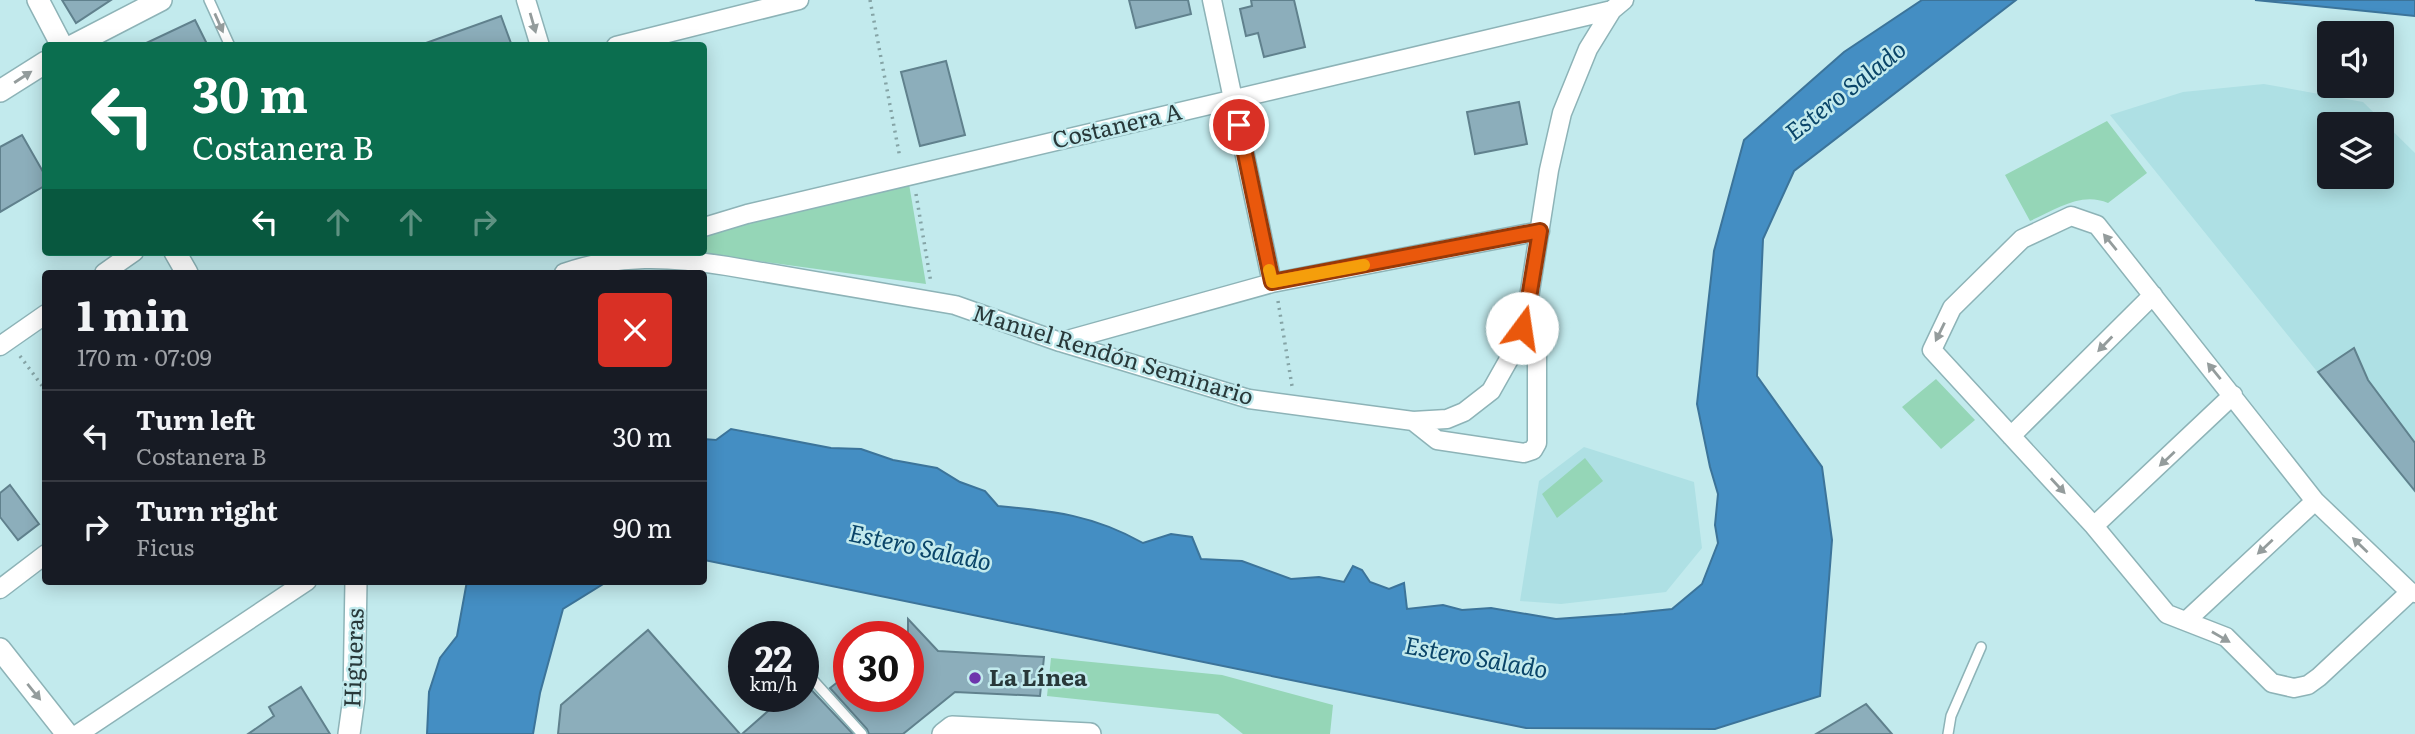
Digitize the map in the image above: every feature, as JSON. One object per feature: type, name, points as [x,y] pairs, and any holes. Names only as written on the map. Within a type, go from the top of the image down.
[{"type":"street","points":[[38,0],[60,42]]},
{"type":"street","points":[[80,42],[161,0]]},
{"type":"street","points":[[526,0],[539,42]]},
{"type":"street","points":[[632,42],[799,0]]},
{"type":"street","points":[[1212,0],[1272,282]]},
{"type":"street","name":"Costanera A","points":[[707,226],[747,214],[1618,5]]},
{"type":"street","name":"Manuel Rendón Seminario","points":[[569,270],[589,258],[693,261],[955,306],[1060,342],[1232,395],[1413,421],[1447,419],[1480,401],[1496,384],[1522,328],[1551,159],[1562,113],[1580,66],[1618,5]]},
{"type":"street","points":[[0,91],[42,65]]},
{"type":"street","points":[[2071,216],[2097,225],[2233,394],[2315,501],[2412,592],[2308,685],[2294,688],[2272,683],[2226,637],[2167,614],[2094,526],[1932,350],[1952,308],[2022,239],[2071,216]]},
{"type":"street","points":[[1060,342],[1272,282],[1540,231]]},
{"type":"street","points":[[108,270],[129,256]]},
{"type":"street","points":[[2011,436],[2153,295]]},
{"type":"street","points":[[1413,421],[1437,439],[1524,453],[1533,450],[1537,443],[1537,318],[1528,304]]},
{"type":"street","points":[[4,343],[42,317]]},
{"type":"street","points":[[2094,526],[2233,394]]},
{"type":"street","points":[[2186,621],[2315,501]]},
{"type":"street","points":[[0,589],[42,557]]},
{"type":"street","points":[[78,734],[301,585]]},
{"type":"street","name":"Higueras","points":[[349,734],[354,698],[356,585]]},
{"type":"street","points":[[0,649],[67,734]]},
{"type":"street","points":[[943,734],[952,727],[1090,734]]},
{"type":"lane","points":[[209,0],[228,42]]},
{"type":"lane","points":[[1948,734],[1951,716],[1981,647]]},
{"type":"lane","points":[[819,687],[862,734]]},
{"type":"path","points":[[870,0],[934,302]]},
{"type":"path","points":[[1272,282],[1277,291],[1295,406]]},
{"type":"path","points":[[4,343],[42,386]]},
{"type":"shaded area","points":[[2264,84],[2317,94],[2317,98],[2363,102],[2373,112],[2317,112],[2317,189],[2394,189],[2394,132],[2415,153],[2415,493],[2110,115],[2183,92]]},
{"type":"shaded area","points":[[1584,447],[1694,482],[1702,548],[1666,592],[1561,604],[1520,601],[1539,481]]},
{"type":"green space","points":[[2107,121],[2147,173],[2108,203],[2088,199],[2078,201],[2030,221],[2005,175]]},
{"type":"green space","points":[[909,184],[926,284],[707,254],[707,232]]},
{"type":"green space","points":[[1936,379],[1975,420],[1941,449],[1902,407]]},
{"type":"green space","points":[[1585,458],[1603,481],[1557,518],[1542,494]]},
{"type":"green space","points":[[1051,658],[1222,675],[1333,705],[1330,734],[1243,734],[1218,714],[1047,696]]},
{"type":"water","name":"Estero Salado","points":[[1922,0],[2016,0],[1794,171],[1763,239],[1757,376],[1822,467],[1832,540],[1820,696],[1715,729],[1526,728],[707,561],[707,439],[716,440],[731,429],[831,448],[861,449],[893,460],[937,468],[960,482],[985,491],[998,506],[1090,520],[1143,543],[1171,534],[1192,537],[1201,559],[1242,561],[1291,579],[1319,577],[1344,582],[1353,566],[1362,570],[1370,582],[1389,589],[1404,583],[1407,609],[1443,605],[1462,610],[1491,608],[1556,619],[1672,609],[1702,584],[1718,543],[1715,525],[1718,494],[1697,404],[1714,251],[1744,140],[1844,52]]},
{"type":"water","points":[[2255,0],[2415,0],[2415,16]]},
{"type":"water","points":[[466,585],[602,585],[563,609],[540,693],[533,734],[427,734],[429,692],[440,658],[457,636]]},
{"type":"building","points":[[62,0],[111,0],[76,23]]},
{"type":"building","points":[[1129,0],[1188,0],[1191,14],[1136,28]]},
{"type":"building","points":[[1251,0],[1294,0],[1305,47],[1264,57],[1258,33],[1246,36],[1240,9],[1252,6]]},
{"type":"building","points":[[501,16],[511,42],[429,42]]},
{"type":"building","points":[[195,20],[206,42],[148,42]]},
{"type":"building","points":[[946,61],[965,135],[920,146],[901,72]]},
{"type":"building","points":[[1519,102],[1527,144],[1475,154],[1467,112]]},
{"type":"building","points":[[22,135],[42,170],[42,187],[0,212],[0,147]]},
{"type":"building","points":[[2354,348],[2368,380],[2415,443],[2415,491],[2318,372]]},
{"type":"building","points":[[10,485],[39,524],[18,540],[0,517],[0,493]]},
{"type":"building","points":[[648,630],[740,734],[558,734],[561,705]]},
{"type":"building","name":"La Línea","points":[[924,636],[938,651],[1044,657],[1040,696],[955,692],[903,734],[869,734],[852,712],[924,712]]},
{"type":"building","points":[[301,687],[330,734],[248,734],[274,716],[269,707]]},
{"type":"building","points":[[819,698],[853,734],[742,734],[767,712],[819,712]]},
{"type":"building","points":[[1866,704],[1892,734],[1816,734]]},
{"type":"slow traffic","points":[[1269,270],[1272,282],[1364,265]]},
{"type":"place","name":"La Línea","points":[[975,678]]},
{"type":"route","points":[[1239,125],[1272,282],[1540,231],[1522,328]]}]
